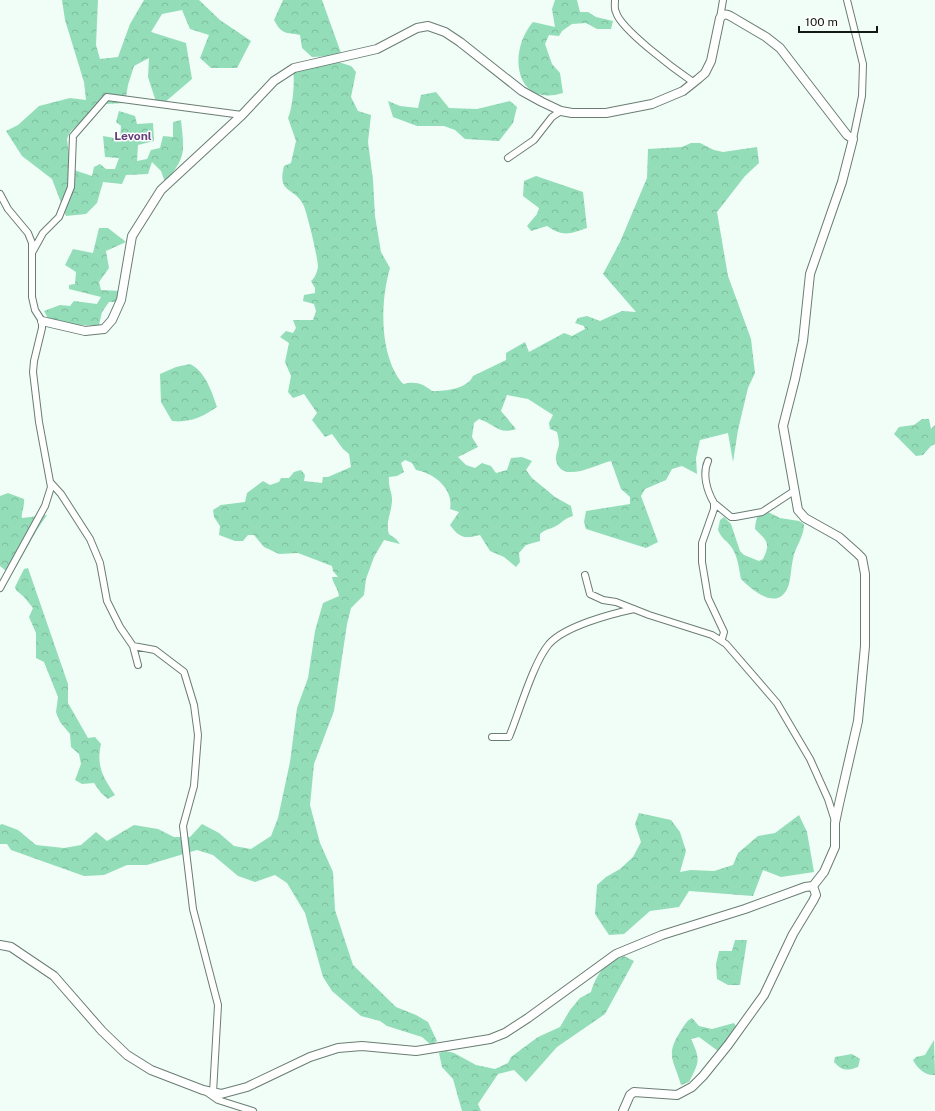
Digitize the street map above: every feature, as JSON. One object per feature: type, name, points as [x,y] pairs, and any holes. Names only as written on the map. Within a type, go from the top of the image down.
[{"type":"street","points":[[615,0],[616,13],[630,30],[653,53],[693,82]]},
{"type":"street","points":[[42,320],[85,331],[104,329],[112,320],[121,300],[132,236],[161,190],[242,115],[274,80],[294,68],[377,49],[418,28],[428,26],[445,32],[522,91],[561,111],[572,113],[606,113],[643,106],[671,97],[683,91],[705,73],[711,61],[723,0]]},
{"type":"street","points":[[0,945],[11,947],[54,976],[102,1031],[127,1055],[151,1070],[203,1090],[213,1093],[230,1092],[247,1086],[310,1057],[338,1048],[362,1046],[416,1051],[490,1039],[504,1033],[528,1018],[616,954],[662,935],[745,909],[805,887],[813,886],[831,859],[834,847],[835,823],[856,727],[862,691],[866,618],[864,566],[862,558],[839,537],[801,514],[795,502],[783,426],[800,356],[810,274],[842,182],[862,96],[863,64],[846,0]]},
{"type":"street","points":[[720,18],[727,14],[766,37],[780,48],[847,135],[853,139]]},
{"type":"street","points":[[32,252],[43,233],[59,216],[71,187],[73,136],[108,97],[242,115]]},
{"type":"street","points":[[508,158],[534,140],[552,117],[561,111]]},
{"type":"street","points":[[0,194],[8,209],[28,234],[32,243],[32,297],[35,310],[42,320],[42,333],[34,361],[33,372],[39,422],[51,482],[51,491],[45,506],[0,588]]},
{"type":"street","points":[[708,461],[705,472],[708,489],[714,503],[714,509],[702,543],[702,556],[708,598],[724,632],[722,639]]},
{"type":"street","points":[[51,482],[61,494],[90,539],[100,563],[107,601],[120,627],[134,646],[138,665]]},
{"type":"street","points":[[714,503],[731,517],[736,517],[762,512],[794,491]]},
{"type":"street","points":[[585,575],[590,594],[712,634],[722,639],[777,703],[810,760],[828,799],[835,823]]},
{"type":"street","points":[[492,737],[509,737],[528,687],[545,650],[550,643],[573,629],[596,619],[634,609]]},
{"type":"street","points":[[134,646],[155,650],[184,672],[194,705],[198,734],[194,786],[183,826],[193,909],[218,1005],[213,1093]]},
{"type":"street","points":[[623,1111],[630,1095],[634,1092],[677,1095],[692,1087],[703,1076],[728,1045],[764,994],[790,939],[813,901],[816,890],[813,886]]},
{"type":"street","points":[[203,1090],[218,1100],[253,1111]]},
{"type":"green space","points":[[62,0],[98,0],[96,45],[100,59],[118,57],[130,24],[144,0],[199,0],[220,20],[251,41],[237,68],[211,68],[200,58],[209,35],[190,29],[182,10],[162,14],[151,32],[186,43],[192,79],[158,108],[148,77],[149,58],[134,66],[128,85],[125,103],[104,104],[87,116],[70,132],[67,139],[71,169],[92,176],[94,167],[100,164],[106,169],[115,169],[119,158],[105,157],[103,136],[120,139],[121,126],[116,122],[119,111],[135,116],[137,124],[153,123],[154,141],[138,145],[137,161],[147,159],[151,150],[160,148],[163,136],[173,137],[173,122],[181,120],[183,147],[181,160],[165,182],[161,171],[152,162],[148,174],[126,175],[122,184],[103,182],[97,203],[86,214],[66,216],[52,179],[22,156],[6,131],[18,125],[39,106],[70,98],[86,100],[84,82],[65,20]]},
{"type":"green space","points":[[283,0],[322,0],[341,53],[333,56],[312,57],[302,48],[300,35],[282,31],[274,20]]},
{"type":"green space","points":[[555,0],[577,0],[580,12],[588,12],[596,17],[613,21],[611,29],[597,29],[586,23],[572,24],[562,31],[559,36],[549,35],[545,44],[552,64],[560,73],[563,93],[547,95],[534,92],[526,85],[520,74],[518,62],[520,48],[525,34],[533,22],[555,27],[552,9]]},
{"type":"green space","points":[[332,60],[351,66],[356,72],[351,97],[358,111],[371,115],[368,142],[373,180],[375,216],[381,252],[390,268],[384,297],[383,312],[389,359],[403,384],[419,383],[432,391],[450,390],[466,384],[473,376],[506,360],[506,353],[525,342],[529,352],[564,333],[572,336],[585,329],[584,326],[575,323],[578,318],[587,316],[600,321],[622,311],[636,312],[603,274],[620,242],[647,178],[648,149],[682,147],[691,143],[700,143],[714,150],[723,152],[757,147],[759,163],[745,176],[717,212],[728,276],[751,339],[755,373],[748,388],[738,430],[733,462],[728,433],[700,440],[696,458],[697,474],[682,466],[672,469],[666,480],[645,489],[641,496],[658,542],[646,548],[586,529],[584,522],[586,511],[630,504],[630,497],[621,489],[611,461],[589,469],[572,472],[565,471],[559,467],[556,460],[556,454],[559,440],[557,432],[550,429],[549,423],[553,415],[528,399],[507,395],[501,411],[516,429],[505,431],[501,430],[479,419],[474,423],[472,437],[478,447],[458,457],[466,465],[475,468],[482,463],[491,466],[496,473],[507,470],[511,458],[522,457],[532,461],[526,470],[532,478],[555,497],[571,506],[573,516],[542,532],[540,534],[540,541],[526,545],[519,553],[520,562],[516,567],[504,557],[490,551],[480,535],[466,537],[456,533],[450,525],[459,512],[450,509],[449,495],[446,489],[436,478],[416,470],[412,463],[405,460],[401,463],[404,472],[397,476],[389,477],[392,499],[388,529],[389,534],[400,544],[384,540],[374,557],[366,579],[364,595],[351,608],[347,624],[334,711],[314,764],[310,805],[320,843],[333,872],[335,910],[353,965],[396,1007],[416,1015],[428,1022],[437,1041],[431,1045],[422,1037],[387,1026],[380,1021],[361,1016],[332,991],[323,977],[305,913],[287,883],[275,875],[255,882],[238,876],[213,855],[197,850],[147,865],[127,865],[104,875],[84,876],[11,850],[7,844],[0,844],[0,825],[2,824],[18,830],[36,845],[64,848],[81,845],[96,832],[107,841],[134,825],[158,829],[174,837],[190,837],[202,824],[219,833],[234,846],[251,849],[271,836],[278,818],[290,762],[297,708],[308,678],[315,631],[323,603],[339,596],[332,577],[338,577],[333,571],[332,566],[298,553],[279,554],[264,547],[254,535],[248,535],[243,541],[235,541],[219,535],[220,526],[214,517],[213,510],[221,505],[245,502],[247,493],[263,481],[270,485],[279,482],[281,478],[289,478],[294,472],[301,470],[305,475],[304,481],[322,483],[323,477],[328,477],[351,467],[349,454],[343,449],[332,434],[325,437],[312,420],[317,413],[304,394],[293,398],[288,392],[291,376],[285,362],[289,343],[280,337],[286,331],[293,333],[296,328],[293,320],[313,320],[316,311],[314,304],[303,301],[304,295],[315,293],[315,288],[311,281],[316,275],[318,267],[310,225],[303,204],[295,194],[284,186],[282,175],[284,166],[291,163],[296,141],[288,118],[293,94],[293,69]]},
{"type":"green space","points":[[436,92],[449,108],[477,109],[510,101],[517,107],[513,123],[499,141],[465,139],[455,130],[444,126],[417,126],[393,117],[388,101],[400,106],[418,108],[421,95]]},
{"type":"green space","points":[[536,176],[583,192],[587,228],[571,233],[562,233],[547,226],[531,231],[527,226],[537,214],[539,208],[523,196],[524,181]]},
{"type":"green space","points":[[99,228],[108,228],[126,242],[106,251],[109,268],[99,282],[101,290],[121,291],[119,302],[109,302],[102,312],[99,325],[52,326],[44,311],[60,305],[70,306],[74,301],[97,304],[101,297],[69,289],[69,285],[75,284],[76,272],[65,265],[73,249],[93,253]]},
{"type":"green space","points":[[190,364],[195,367],[204,377],[217,407],[206,414],[190,420],[172,421],[161,402],[160,374],[176,367]]},
{"type":"green space","points":[[922,419],[929,419],[931,429],[935,425],[935,444],[931,446],[923,455],[916,456],[894,434],[899,427],[914,425]]},
{"type":"green space","points":[[8,493],[24,499],[22,518],[47,515],[11,575],[0,566],[0,496]]},
{"type":"green space","points":[[766,511],[780,518],[799,521],[804,524],[803,534],[792,562],[789,584],[785,593],[780,597],[773,599],[760,594],[741,579],[736,555],[718,530],[720,520],[724,517],[731,524],[740,551],[744,555],[759,561],[763,559],[767,546],[765,540],[755,529],[758,516]]},
{"type":"green space","points":[[28,568],[68,684],[68,703],[88,738],[95,737],[101,744],[99,759],[100,765],[107,783],[115,795],[108,799],[101,793],[94,783],[82,784],[75,780],[81,764],[79,754],[71,747],[70,734],[60,722],[56,712],[58,697],[44,662],[36,658],[36,633],[29,617],[33,608],[15,587],[24,569]]},
{"type":"green space","points":[[639,813],[671,820],[680,832],[686,851],[680,872],[691,870],[714,871],[733,865],[738,853],[758,836],[775,833],[799,815],[807,832],[814,872],[781,877],[763,870],[753,896],[689,891],[679,907],[650,911],[624,934],[609,935],[595,914],[597,885],[606,877],[620,869],[633,857],[641,842],[635,824]]},
{"type":"green space","points":[[735,940],[747,940],[740,985],[728,985],[717,979],[716,964],[719,951],[732,951]]},
{"type":"green space","points":[[624,956],[634,961],[605,1014],[557,1047],[526,1082],[514,1070],[498,1074],[478,1104],[481,1111],[462,1111],[453,1079],[442,1067],[439,1053],[446,1051],[454,1053],[476,1065],[495,1069],[508,1063],[511,1057],[538,1037],[560,1027],[570,1010],[580,998],[591,992],[596,979],[603,969],[612,961]]},
{"type":"green space","points":[[692,1018],[699,1026],[712,1029],[734,1023],[737,1028],[718,1051],[699,1037],[691,1039],[698,1061],[689,1082],[681,1085],[672,1058],[672,1053],[675,1040],[687,1022]]},
{"type":"green space","points":[[934,1040],[935,1075],[931,1075],[922,1071],[913,1060],[916,1057],[925,1055]]},
{"type":"green space","points":[[852,1054],[860,1059],[858,1067],[842,1069],[834,1062],[835,1057]]},
{"type":"district","name":"Levonl","points":[[133,136]]}]
